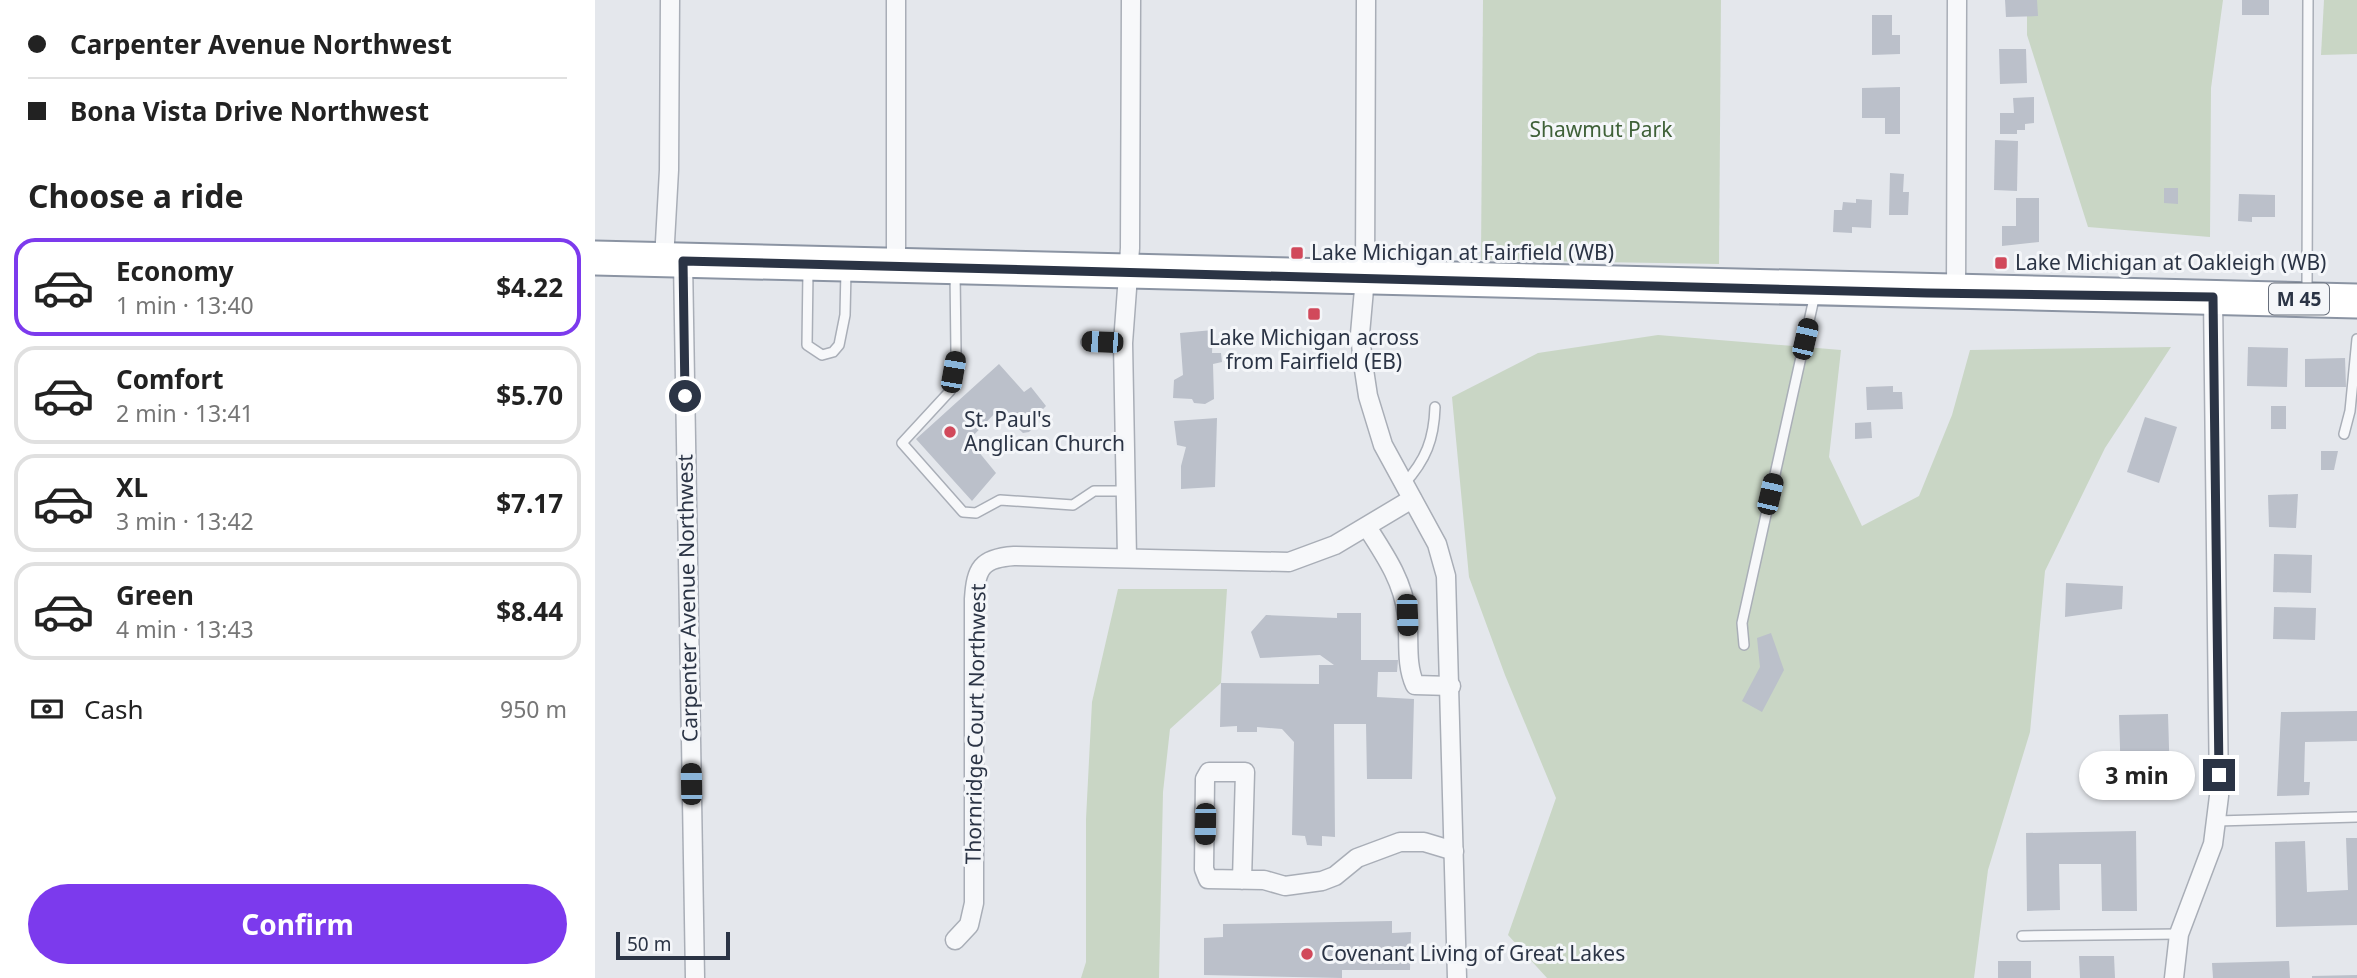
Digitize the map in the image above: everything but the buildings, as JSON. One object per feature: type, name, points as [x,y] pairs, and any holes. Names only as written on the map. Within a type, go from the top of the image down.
[{"type":"highway","name":"M 45","points":[[595,258],[2357,301]]},
{"type":"street","name":"Carpenter Avenue Northwest","points":[[670,0],[669,170],[695,978]]},
{"type":"street","points":[[896,0],[896,267]]},
{"type":"street","points":[[1127,558],[1123,343],[1125,272],[1129,248],[1131,0]]},
{"type":"street","points":[[1366,0],[1365,278],[1360,334],[1368,396],[1383,445],[1437,544],[1446,576],[1457,978]]},
{"type":"street","points":[[1956,293],[1957,0]]},
{"type":"street","points":[[2174,978],[2179,934],[2213,844],[2217,821],[2220,734],[2213,297]]},
{"type":"street","name":"Thornridge Court Northwest","points":[[954,940],[969,925],[974,902],[975,577],[983,565],[997,557],[1289,562],[1335,545],[1367,527],[1408,491]]},
{"type":"street","points":[[1367,527],[1393,567],[1402,590],[1407,615],[1409,672],[1415,685],[1451,686]]},
{"type":"street","points":[[1242,880],[1245,772],[1209,772],[1205,779],[1204,869],[1208,879],[1242,880],[1264,880],[1285,886],[1322,881],[1335,876],[1357,858],[1400,842],[1424,842],[1454,851]]},
{"type":"lane","points":[[2307,300],[2308,0]]},
{"type":"lane","points":[[808,264],[807,345],[822,355],[833,352],[842,335],[846,265]]},
{"type":"lane","points":[[955,268],[956,353],[950,391],[902,443],[963,512],[976,513],[1000,500],[1073,505],[1094,491],[1126,491]]},
{"type":"lane","points":[[1744,645],[1742,622],[1816,289]]},
{"type":"lane","points":[[2344,434],[2350,411],[2357,339]]},
{"type":"lane","points":[[1086,342],[1123,343]]},
{"type":"lane","points":[[1408,491],[1431,443],[1434,407]]},
{"type":"lane","points":[[2217,821],[2357,817]]},
{"type":"lane","points":[[2022,936],[2179,934]]},
{"type":"green space","name":"Shawmut Park","points":[[1483,0],[1721,0],[1719,264],[1481,260]]},
{"type":"green space","points":[[2027,0],[2223,0],[2211,88],[2210,237],[2088,227],[2027,35]]},
{"type":"green space","points":[[2324,0],[2357,0],[2357,54],[2321,55]]},
{"type":"green space","points":[[1658,335],[1841,350],[1829,457],[1862,526],[1919,496],[1952,415],[1970,350],[2171,347],[2105,448],[2045,571],[2030,732],[1988,870],[1974,978],[1547,978],[1508,935],[1556,798],[1505,675],[1469,577],[1452,397],[1538,353]]},
{"type":"green space","points":[[1118,589],[1227,589],[1221,683],[1170,729],[1163,792],[1159,978],[1081,978],[1086,962],[1086,819],[1092,702]]},
{"type":"place","name":"Lake Michigan at Fairfield (WB)","points":[[1297,253]]},
{"type":"place","name":"Lake Michigan at Oakleigh (WB)","points":[[2001,263]]},
{"type":"place","name":"Lake Michigan across from Fairfield (EB)","points":[[1314,314]]},
{"type":"place","name":"St. Paul's Anglican Church","points":[[950,432]]},
{"type":"place","name":"Covenant Living of Great Lakes","points":[[1307,954]]},
{"type":"route","points":[[685,396],[683,261],[1927,293],[2213,297],[2219,775]]}]
